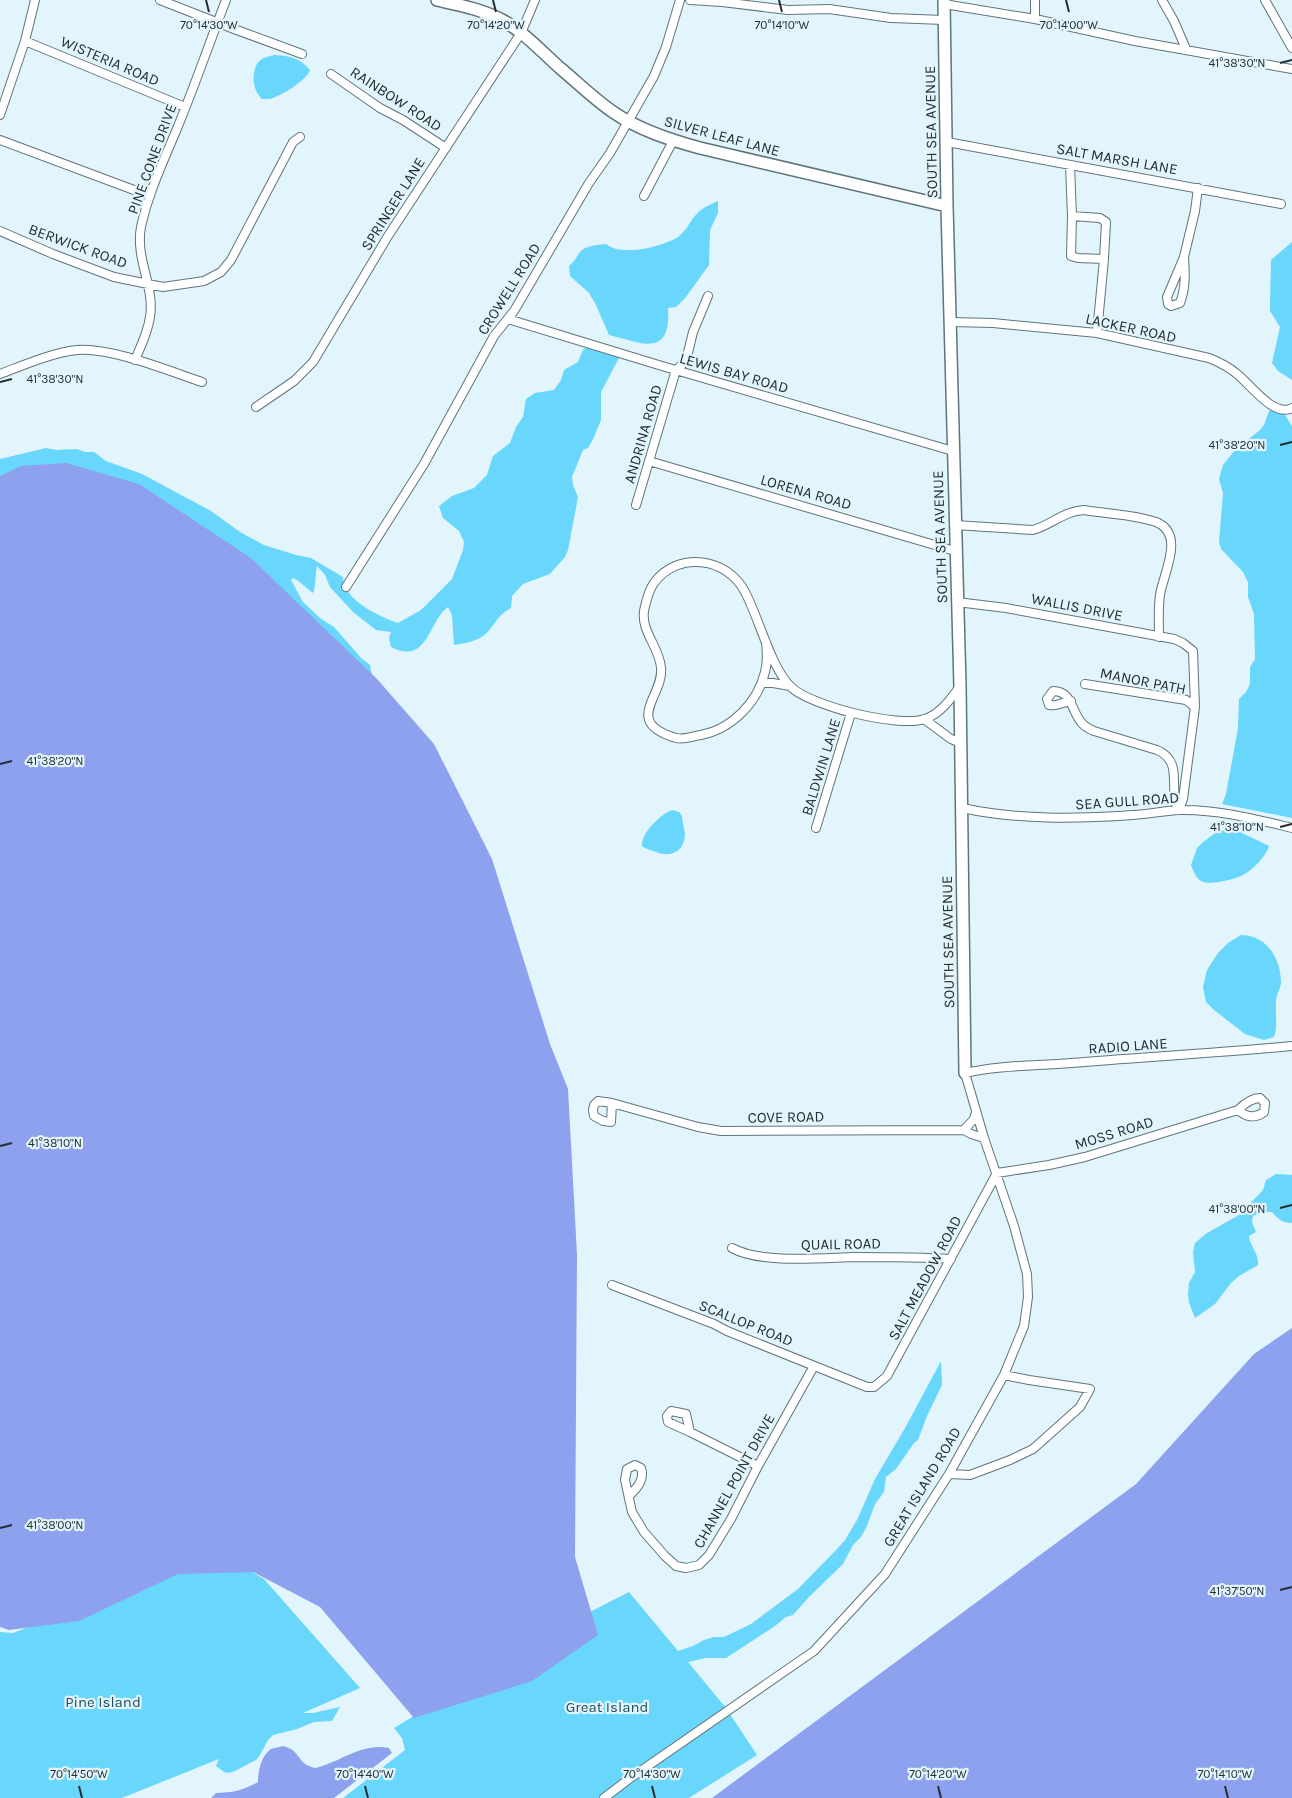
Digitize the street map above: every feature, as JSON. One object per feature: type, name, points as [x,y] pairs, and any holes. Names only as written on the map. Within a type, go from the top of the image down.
[{"type":"street","points":[[0,115],[25,41],[35,0]]},
{"type":"street","points":[[160,0],[302,54]]},
{"type":"street","name":"PINE CONE DRIVE","points":[[135,360],[147,332],[150,316],[147,283],[139,242],[142,226],[150,196],[226,0]]},
{"type":"street","name":"SILVER LEAF LANE","points":[[437,0],[466,6],[493,16],[521,33],[591,95],[614,113],[643,129],[673,141],[947,206]]},
{"type":"street","name":"SPRINGER LANE","points":[[256,407],[294,380],[313,362],[388,236],[521,33],[535,0]]},
{"type":"street","name":"CROWELL ROAD","points":[[346,587],[424,464],[494,336],[528,288],[589,183],[610,153],[654,76],[666,47],[680,0]]},
{"type":"street","points":[[690,0],[788,10],[829,9],[891,18],[944,20]]},
{"type":"street","points":[[1034,0],[1034,19]]},
{"type":"street","points":[[1162,0],[1174,21],[1186,49]]},
{"type":"street","points":[[1265,0],[1292,48]]},
{"type":"street","points":[[944,2],[1135,41],[1292,68]]},
{"type":"street","name":"SOUTH SEA AVENUE","points":[[944,2],[947,206],[960,686],[965,1073]]},
{"type":"street","name":"WISTERIA ROAD","points":[[25,41],[185,108]]},
{"type":"street","name":"RAINBOW ROAD","points":[[331,74],[380,108],[446,148]]},
{"type":"street","name":"BERWICK ROAD","points":[[0,231],[114,277],[163,287],[204,281],[221,272],[231,260],[293,142],[300,137]]},
{"type":"street","points":[[0,140],[150,196]]},
{"type":"street","points":[[644,196],[673,141]]},
{"type":"street","name":"SALT MARSH LANE","points":[[947,142],[1281,204]]},
{"type":"street","points":[[1070,165],[1071,256],[1078,258],[1104,258]]},
{"type":"street","points":[[1184,257],[1184,289],[1182,298],[1180,303],[1171,306],[1167,301],[1169,291],[1184,257],[1191,232],[1198,188]]},
{"type":"street","points":[[1072,216],[1100,218],[1106,222],[1097,333]]},
{"type":"street","name":"ANDRINA ROAD","points":[[636,505],[676,370],[686,361],[694,332],[708,296]]},
{"type":"street","name":"LEWIS BAY ROAD","points":[[508,318],[676,370],[953,451]]},
{"type":"street","name":"LACKER ROAD","points":[[951,322],[993,323],[1097,333],[1209,358],[1220,362],[1237,374],[1271,405],[1279,409],[1291,410]]},
{"type":"street","points":[[0,374],[56,355],[78,350],[94,351],[135,360],[202,382]]},
{"type":"street","name":"LORENA ROAD","points":[[649,461],[956,551]]},
{"type":"street","points":[[955,525],[1033,530],[1042,528],[1074,510],[1084,510],[1146,520],[1164,526],[1170,536],[1171,556],[1160,594],[1159,637]]},
{"type":"street","points":[[766,642],[767,659],[762,683],[746,709],[724,727],[712,733],[680,739],[657,730],[651,722],[648,715],[652,698],[661,678],[662,667],[643,620],[648,594],[659,577],[674,568],[694,561],[704,562],[725,569],[736,578],[742,586],[776,664],[790,686],[804,697],[851,713],[897,720],[924,719],[947,704],[960,686]]},
{"type":"street","name":"WALLIS DRIVE","points":[[957,602],[1006,608],[1174,639],[1189,646],[1193,651],[1195,707]]},
{"type":"street","points":[[762,683],[790,686]]},
{"type":"street","name":"MANOR PATH","points":[[1085,684],[1186,700],[1195,707]]},
{"type":"street","points":[[1071,701],[1081,722],[1086,727],[1157,750],[1169,759],[1174,776],[1174,803],[1179,810]]},
{"type":"street","points":[[1179,810],[1183,799],[1195,707]]},
{"type":"street","name":"BALDWIN LANE","points":[[816,828],[851,713]]},
{"type":"street","points":[[924,719],[951,739],[961,743]]},
{"type":"street","name":"SEA GULL ROAD","points":[[962,808],[1024,816],[1070,818],[1133,815],[1179,810],[1220,812],[1292,828]]},
{"type":"street","name":"RADIO LANE","points":[[965,1073],[1020,1066],[1204,1055],[1292,1046]]},
{"type":"street","name":"GREAT ISLAND ROAD","points":[[604,1798],[814,1651],[885,1574],[949,1474],[1004,1375],[1024,1326],[1027,1312],[1028,1286],[1019,1241],[984,1138],[965,1073]]},
{"type":"street","name":"COVE ROAD","points":[[612,1103],[698,1127],[721,1131],[964,1130],[984,1138]]},
{"type":"street","name":"MOSS ROAD","points":[[996,1173],[1077,1159],[1238,1110]]},
{"type":"street","points":[[964,1130],[974,1119],[976,1112]]},
{"type":"street","name":"SALT MEADOW ROAD","points":[[870,1388],[878,1385],[887,1376],[996,1173]]},
{"type":"street","name":"QUAIL ROAD","points":[[732,1248],[749,1255],[781,1258],[914,1257],[951,1259]]},
{"type":"street","name":"SCALLOP ROAD","points":[[612,1285],[714,1324],[727,1331],[870,1388]]},
{"type":"street","name":"CHANNEL POINT DRIVE","points":[[629,1496],[635,1518],[660,1550],[676,1566],[682,1568],[693,1567],[704,1562],[744,1495],[758,1466],[814,1366]]},
{"type":"street","points":[[949,1474],[970,1475],[1033,1449],[1080,1407],[1090,1389],[1004,1375]]},
{"type":"street","points":[[690,1432],[758,1466]]},
{"type":"green space","points":[[275,55],[294,58],[310,70],[299,83],[287,91],[270,99],[262,99],[255,87],[255,68],[260,60]]},
{"type":"green space","points":[[718,201],[718,213],[710,230],[709,265],[686,297],[676,307],[668,308],[667,328],[661,340],[648,344],[609,335],[589,293],[570,276],[569,266],[579,253],[588,247],[606,244],[621,250],[631,250],[652,247],[671,241],[684,231],[695,216],[705,207]]},
{"type":"green space","points":[[1292,242],[1292,380],[1278,371],[1272,363],[1280,327],[1270,311],[1270,305],[1271,260]]},
{"type":"green space","points":[[588,345],[617,351],[619,358],[601,392],[601,420],[588,448],[583,450],[572,477],[578,497],[568,550],[565,557],[550,574],[523,584],[512,596],[511,608],[502,614],[488,632],[470,642],[454,645],[452,615],[448,607],[441,614],[420,646],[413,651],[403,651],[391,647],[389,638],[391,632],[376,630],[353,612],[330,587],[325,575],[317,566],[313,593],[296,579],[293,578],[291,580],[303,602],[320,618],[334,627],[361,658],[370,665],[374,686],[0,492],[0,459],[46,448],[56,450],[77,449],[85,452],[94,452],[106,461],[142,474],[211,511],[240,532],[264,545],[311,558],[343,577],[349,593],[364,606],[382,617],[398,623],[421,610],[452,579],[463,550],[464,542],[459,531],[443,518],[439,506],[452,496],[474,488],[487,475],[493,456],[510,443],[516,427],[523,417],[526,399],[535,393],[554,390],[561,380],[564,370],[578,362],[583,350]]},
{"type":"green space","points":[[1274,410],[1285,415],[1292,426],[1292,818],[1222,804],[1226,794],[1238,728],[1239,699],[1246,692],[1250,684],[1250,667],[1255,659],[1254,614],[1248,597],[1248,582],[1243,572],[1221,549],[1219,542],[1223,493],[1219,479],[1223,465],[1235,450],[1260,430],[1269,411]]},
{"type":"green space","points":[[672,810],[679,812],[682,817],[685,835],[682,846],[671,854],[661,854],[642,846],[645,835],[652,825]]},
{"type":"green space","points":[[1232,828],[1269,846],[1265,854],[1251,870],[1240,877],[1210,883],[1201,881],[1196,876],[1191,865],[1197,848],[1215,833]]},
{"type":"green space","points":[[1241,935],[1258,939],[1271,950],[1280,974],[1281,983],[1276,999],[1275,1033],[1274,1037],[1264,1040],[1245,1034],[1206,1002],[1203,987],[1207,970],[1218,953],[1228,943]]},
{"type":"green space","points":[[1276,1174],[1292,1175],[1292,1223],[1280,1220],[1272,1212],[1264,1212],[1253,1216],[1252,1222],[1256,1232],[1249,1236],[1258,1265],[1239,1276],[1231,1283],[1215,1304],[1195,1318],[1189,1303],[1188,1294],[1189,1283],[1195,1272],[1193,1252],[1195,1243],[1207,1233],[1239,1215],[1263,1190],[1266,1180]]},
{"type":"green space","name":"Great Island","points":[[941,1361],[942,1385],[918,1440],[896,1469],[886,1477],[884,1492],[875,1504],[861,1537],[853,1545],[843,1564],[793,1615],[786,1617],[726,1658],[706,1658],[688,1662],[726,1708],[757,1755],[689,1798],[343,1798],[405,1750],[402,1738],[394,1728],[570,1622],[629,1592],[678,1651],[704,1640],[724,1637],[751,1624],[798,1589],[845,1540],[857,1520],[875,1479]]},
{"type":"green space","name":"Pine Island","points":[[235,1562],[264,1579],[360,1688],[303,1713],[313,1713],[340,1707],[332,1721],[314,1722],[297,1729],[273,1735],[256,1760],[235,1771],[224,1772],[216,1766],[219,1759],[122,1798],[0,1798],[0,1632],[13,1633],[166,1575]]},
{"type":"shaded area","points":[[66,463],[139,484],[251,558],[377,679],[434,744],[492,859],[550,1044],[568,1089],[577,1255],[575,1557],[598,1635],[532,1681],[414,1718],[320,1607],[253,1572],[178,1574],[79,1621],[9,1630],[0,1627],[0,476],[21,466]]},
{"type":"shaded area","points":[[1292,1328],[1292,1798],[712,1798],[1136,1484],[1254,1354]]},
{"type":"shaded area","points":[[283,1746],[291,1749],[303,1763],[315,1768],[370,1748],[389,1748],[392,1753],[334,1798],[211,1798],[216,1793],[238,1790],[258,1782],[262,1760],[271,1749]]}]
